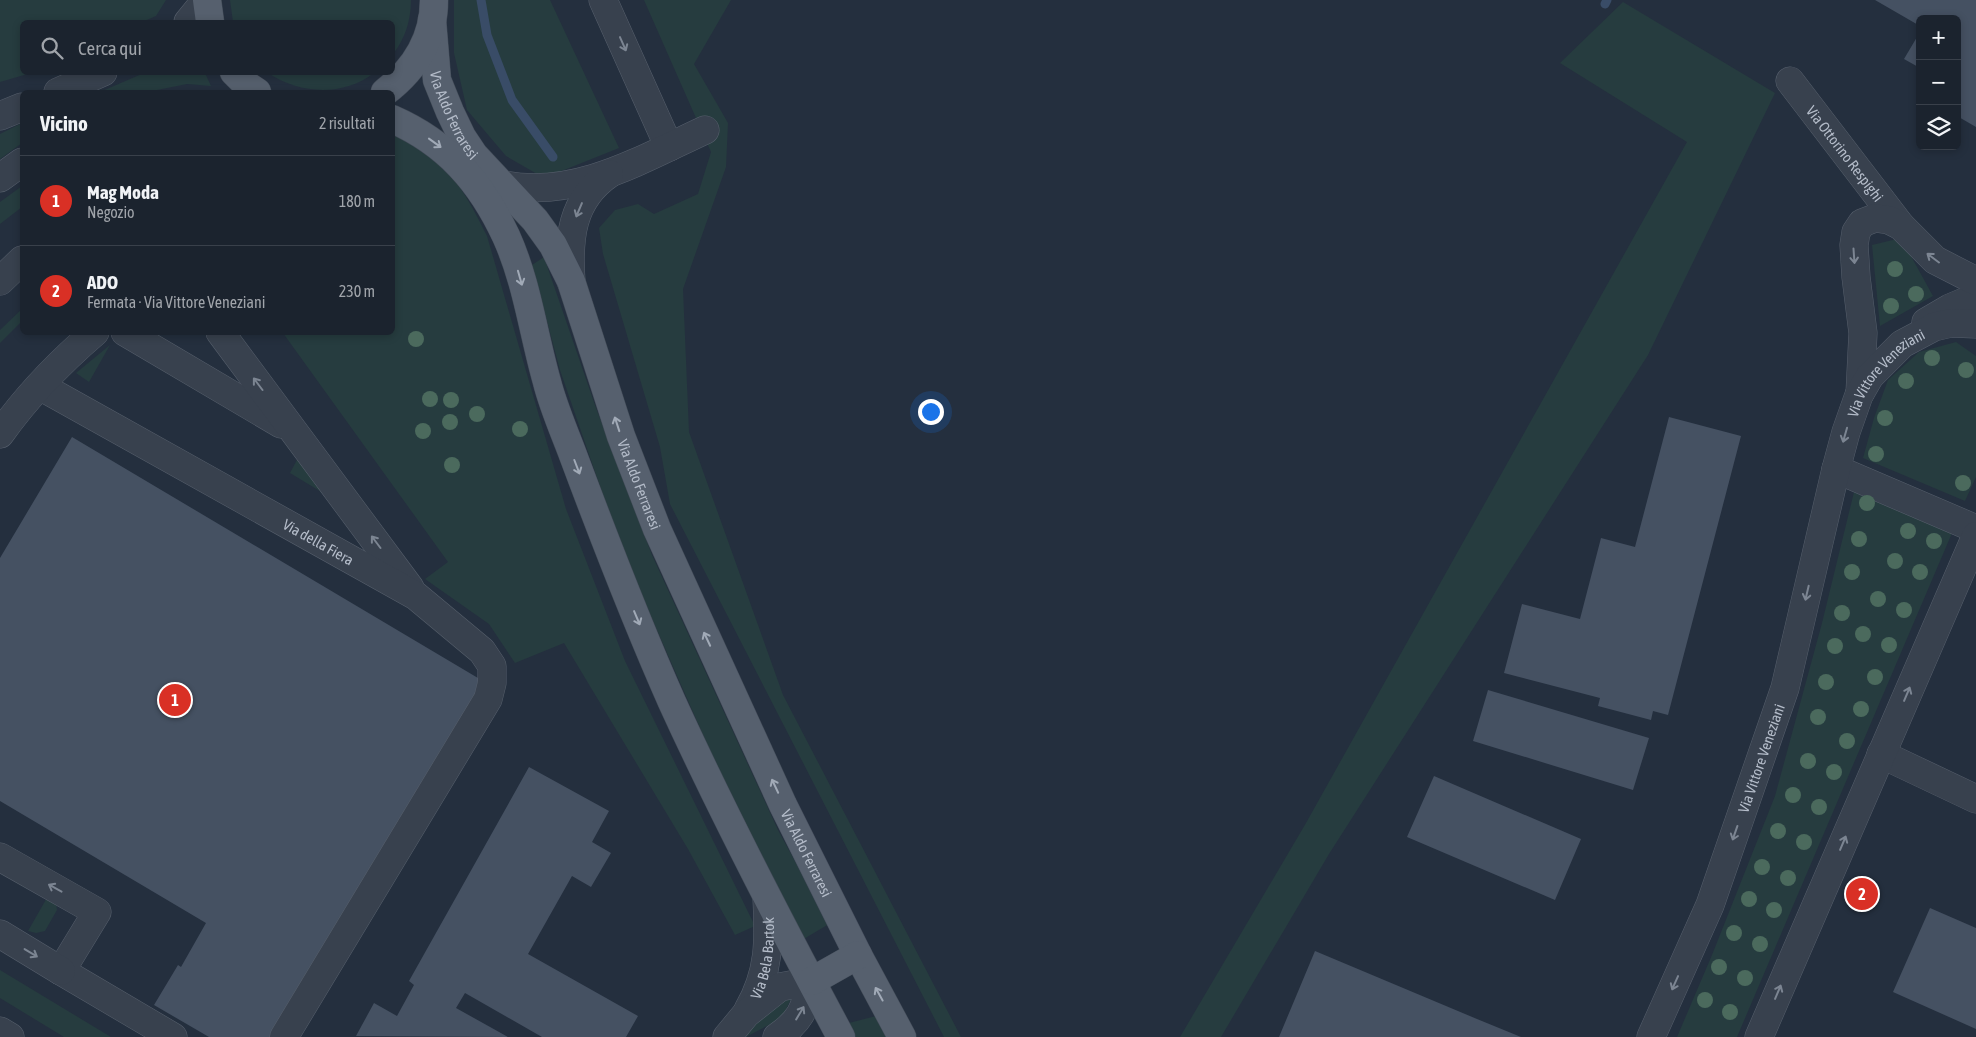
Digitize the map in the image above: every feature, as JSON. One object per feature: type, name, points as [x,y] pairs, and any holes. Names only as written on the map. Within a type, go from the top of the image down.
[{"type":"main road","points":[[207,0],[210,20]]},
{"type":"main road","name":"Via Aldo Ferraresi","points":[[388,90],[399,81],[417,60],[427,41],[433,10]]},
{"type":"main road","name":"Via Aldo Ferraresi","points":[[433,10],[437,80],[450,112],[474,155],[535,220],[553,245],[571,281],[621,436],[657,529],[783,805],[858,955],[902,1037]]},
{"type":"main road","points":[[237,75],[254,90]]},
{"type":"main road","name":"Via Aldo Ferraresi","points":[[395,121],[420,133],[448,153],[478,188],[506,236],[520,275],[547,384],[631,605],[672,702],[767,898],[841,1037]]},
{"type":"main road","points":[[812,981],[858,955]]},
{"type":"street","points":[[190,20],[207,0]]},
{"type":"street","points":[[603,0],[669,147]]},
{"type":"street","points":[[62,90],[96,75]]},
{"type":"street","name":"Via Ottorino Respighi","points":[[1790,81],[1901,226],[1935,260],[1976,281]]},
{"type":"street","points":[[0,116],[20,108]]},
{"type":"street","points":[[504,185],[520,188],[550,188],[576,184],[610,174],[705,130]]},
{"type":"street","points":[[0,178],[20,163]]},
{"type":"street","points":[[571,281],[569,255],[571,237],[579,208],[595,184],[610,174]]},
{"type":"street","name":"Via Ottorino Respighi","points":[[1860,395],[1864,333],[1856,277],[1854,245],[1856,232],[1862,223],[1875,218],[1889,220],[1901,226]]},
{"type":"street","points":[[0,280],[20,262]]},
{"type":"street","points":[[1902,344],[1932,317],[1976,298]]},
{"type":"street","name":"Via Vittore Veneziani","points":[[1651,1037],[1710,905],[1785,688],[1836,469],[1846,432],[1860,395],[1870,376],[1902,344],[1934,327],[1951,323],[1976,324]]},
{"type":"street","points":[[0,434],[40,386],[92,335]]},
{"type":"street","name":"Via della Fiera","points":[[130,335],[292,430]]},
{"type":"street","name":"Via della Fiera","points":[[222,335],[416,596]]},
{"type":"street","name":"Via della Fiera","points":[[40,386],[416,596]]},
{"type":"street","points":[[1836,469],[1976,529]]},
{"type":"street","points":[[1759,1037],[1976,536]]},
{"type":"street","points":[[284,1037],[488,699],[492,683],[492,666],[482,651],[416,596]]},
{"type":"street","points":[[1882,754],[1976,799]]},
{"type":"street","points":[[0,857],[97,912],[61,971]]},
{"type":"street","name":"Via Bela Bartok","points":[[727,1037],[746,1014],[757,994],[764,971],[769,942],[767,898]]},
{"type":"street","points":[[0,934],[173,1037]]},
{"type":"street","points":[[777,1037],[790,1028],[803,1012],[812,981]]},
{"type":"street","name":"Via Bela Bartok","points":[[746,1014],[780,987],[812,981]]},
{"type":"street","points":[[0,1031],[10,1037]]},
{"type":"green space","points":[[0,0],[166,0],[156,16],[147,20],[20,20],[20,75],[24,75],[0,82]]},
{"type":"green space","points":[[230,0],[411,0],[410,15],[406,29],[395,51],[395,20],[233,20]]},
{"type":"green space","points":[[454,0],[550,0],[619,148],[544,178],[506,156],[467,110],[454,53]]},
{"type":"green space","points":[[644,0],[731,0],[694,64],[728,123],[726,167],[683,289],[689,432],[783,695],[961,1037],[944,1037],[670,504],[660,447],[603,254],[599,228],[615,210],[638,204],[654,214],[698,194],[711,152]]},
{"type":"green space","points":[[1623,2],[1775,93],[1648,355],[1329,854],[1221,1037],[1180,1037],[1306,823],[1687,142],[1560,63]]},
{"type":"green space","points":[[139,75],[206,75],[211,86],[187,84],[157,90],[105,90]]},
{"type":"green space","points":[[271,75],[371,75],[349,86],[321,90],[307,89],[280,80]]},
{"type":"green space","points":[[20,124],[20,144],[0,159],[0,134]]},
{"type":"green space","points":[[395,136],[412,142],[427,151],[438,161],[465,196],[487,236],[566,509],[625,661],[755,926],[735,935],[688,849],[564,643],[515,663],[489,624],[425,579],[448,562],[284,335],[395,335]]},
{"type":"green space","points":[[20,187],[20,209],[0,224],[0,202]]},
{"type":"green space","points":[[1901,238],[1933,296],[1880,326],[1872,245]]},
{"type":"green space","points":[[544,257],[596,408],[652,555],[778,830],[829,924],[802,940],[740,819],[638,587],[605,501],[560,370],[532,265]]},
{"type":"green space","points":[[20,311],[20,323],[0,343],[0,330]]},
{"type":"green space","points":[[1956,342],[1976,356],[1976,477],[1965,501],[1863,458],[1874,418],[1888,380],[1919,352]]},
{"type":"green space","points":[[110,345],[89,382],[76,373]]},
{"type":"green space","points":[[300,454],[328,496],[290,473]]},
{"type":"green space","points":[[1854,492],[1952,533],[1737,1037],[1677,1037],[1712,955],[1775,796],[1822,623]]},
{"type":"green space","points":[[48,896],[56,903],[57,910],[45,931],[36,933],[28,931]]},
{"type":"green space","points":[[0,970],[111,1037],[64,1037],[0,998]]},
{"type":"green space","points":[[791,999],[782,1018],[743,1037],[776,1003]]},
{"type":"green space","points":[[880,1015],[892,1037],[853,1037],[845,1024]]},
{"type":"building","points":[[1875,0],[1976,0],[1976,127],[1961,118],[1961,15],[1916,15],[1916,24]]},
{"type":"building","points":[[1916,39],[1916,66],[1904,59]]},
{"type":"building","points":[[1669,417],[1741,436],[1668,715],[1653,711],[1651,720],[1598,706],[1600,698],[1504,673],[1522,604],[1580,619],[1601,538],[1635,547]]},
{"type":"building","points":[[72,437],[483,681],[271,1037],[209,1037],[154,1005],[178,965],[181,967],[206,923],[0,801],[0,558]]},
{"type":"building","points":[[1488,690],[1649,738],[1633,790],[1473,741]]},
{"type":"building","points":[[529,767],[609,811],[592,842],[611,853],[591,887],[572,876],[528,954],[638,1016],[626,1037],[542,1037],[465,993],[456,1008],[508,1037],[356,1036],[374,1003],[397,1016],[414,985],[409,981]]},
{"type":"building","points":[[1434,776],[1581,839],[1555,900],[1407,837]]},
{"type":"building","points":[[1930,908],[1976,928],[1976,1029],[1893,992]]},
{"type":"building","points":[[1315,951],[1477,1019],[1521,1037],[1279,1037]]},
{"type":"waterway","points":[[481,0],[487,35],[512,100],[553,157]]},
{"type":"waterway","points":[[1605,4],[1607,0]]},
{"type":"place","name":"Mag Moda","points":[[175,700]]},
{"type":"place","name":"ADO","points":[[1862,894]]}]
